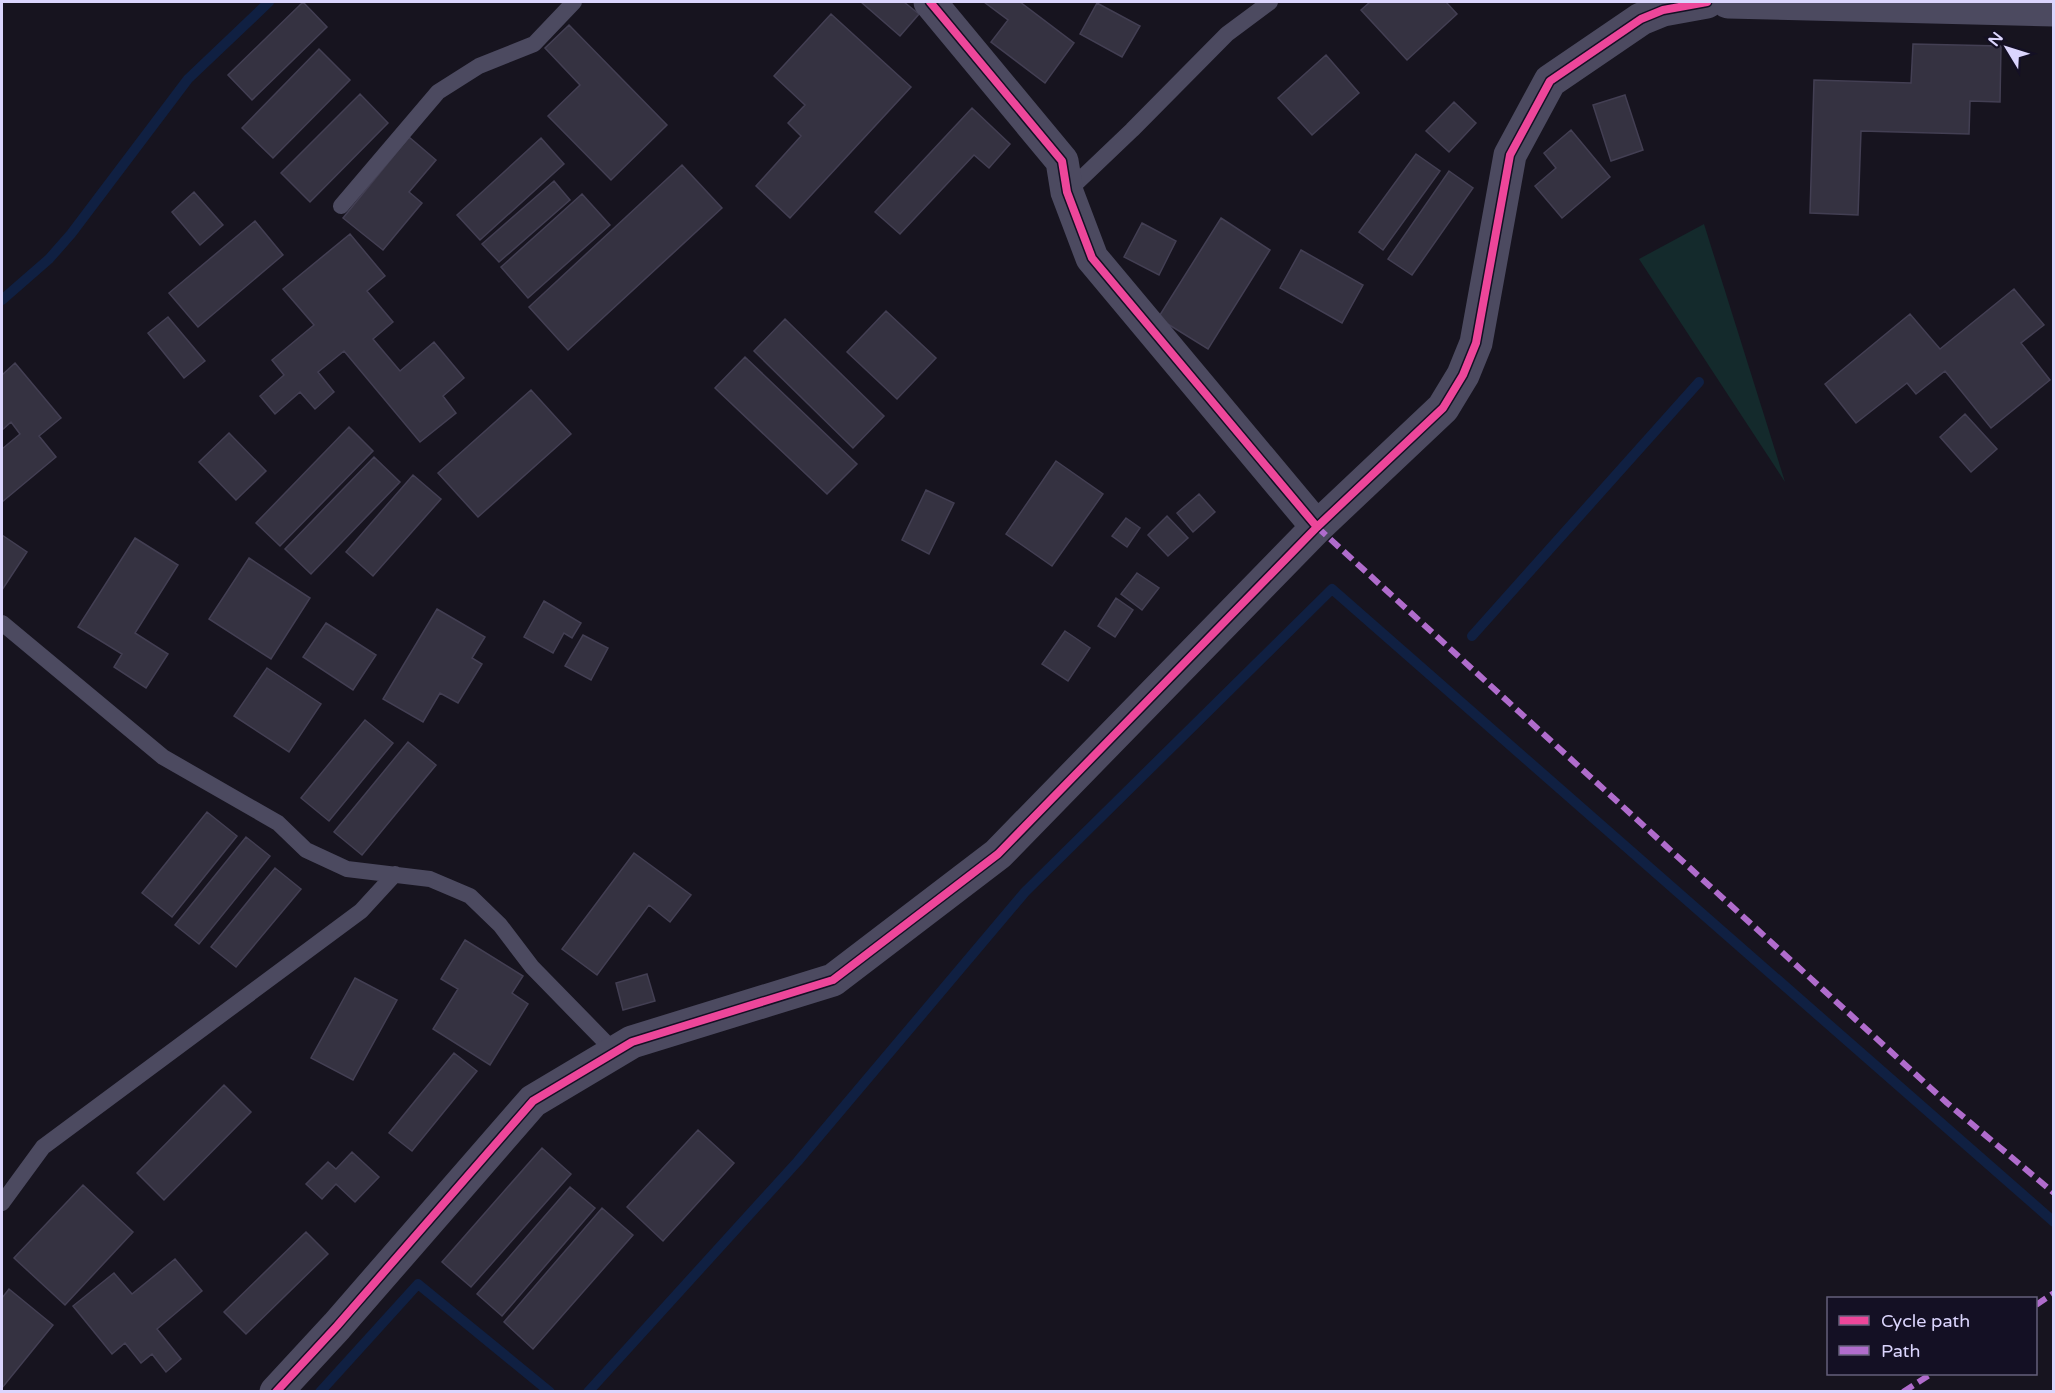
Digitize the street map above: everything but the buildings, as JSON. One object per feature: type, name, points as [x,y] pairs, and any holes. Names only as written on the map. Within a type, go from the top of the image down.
[{"type":"street","points":[[930,2],[1062,161],[1067,192],[1092,258],[1317,527]]},
{"type":"street","points":[[276,1392],[337,1326],[533,1101],[632,1042],[833,980],[998,854],[1317,527],[1443,408],[1463,375],[1476,343],[1510,155],[1550,81],[1660,6],[1707,2]]},
{"type":"street","points":[[1728,2],[2054,10]]},
{"type":"lane","points":[[341,206],[438,92],[479,66],[534,44],[574,2]]},
{"type":"lane","points":[[1067,192],[1227,34],[1270,2]]},
{"type":"lane","points":[[2,623],[163,757],[278,824],[306,850],[347,868],[430,879],[470,896],[500,925],[532,967],[615,1052]]},
{"type":"lane","points":[[2,1203],[43,1147],[361,911],[395,874]]},
{"type":"green space","points":[[1704,224],[1785,482],[1639,259]]},
{"type":"waterway","points":[[2,300],[49,259],[71,234],[188,79],[269,2]]},
{"type":"waterway","points":[[1472,636],[1699,382]]},
{"type":"waterway","points":[[588,1392],[798,1161],[1025,892],[1332,589],[2054,1222]]},
{"type":"waterway","points":[[320,1392],[418,1284],[550,1392]]},
{"type":"marked path","points":[[1317,527],[1947,1103],[2054,1193]]},
{"type":"marked path","points":[[2037,1304],[2054,1293]]},
{"type":"marked path","points":[[1903,1392],[1929,1375]]},
{"type":"cycle path","points":[[930,2],[1062,161],[1067,192],[1092,258],[1317,527]]},
{"type":"cycle path","points":[[276,1392],[337,1326],[533,1101],[632,1042],[833,980],[998,854],[1317,527],[1443,408],[1463,375],[1476,343],[1510,155],[1550,81],[1641,19],[1663,10],[1707,2]]}]
